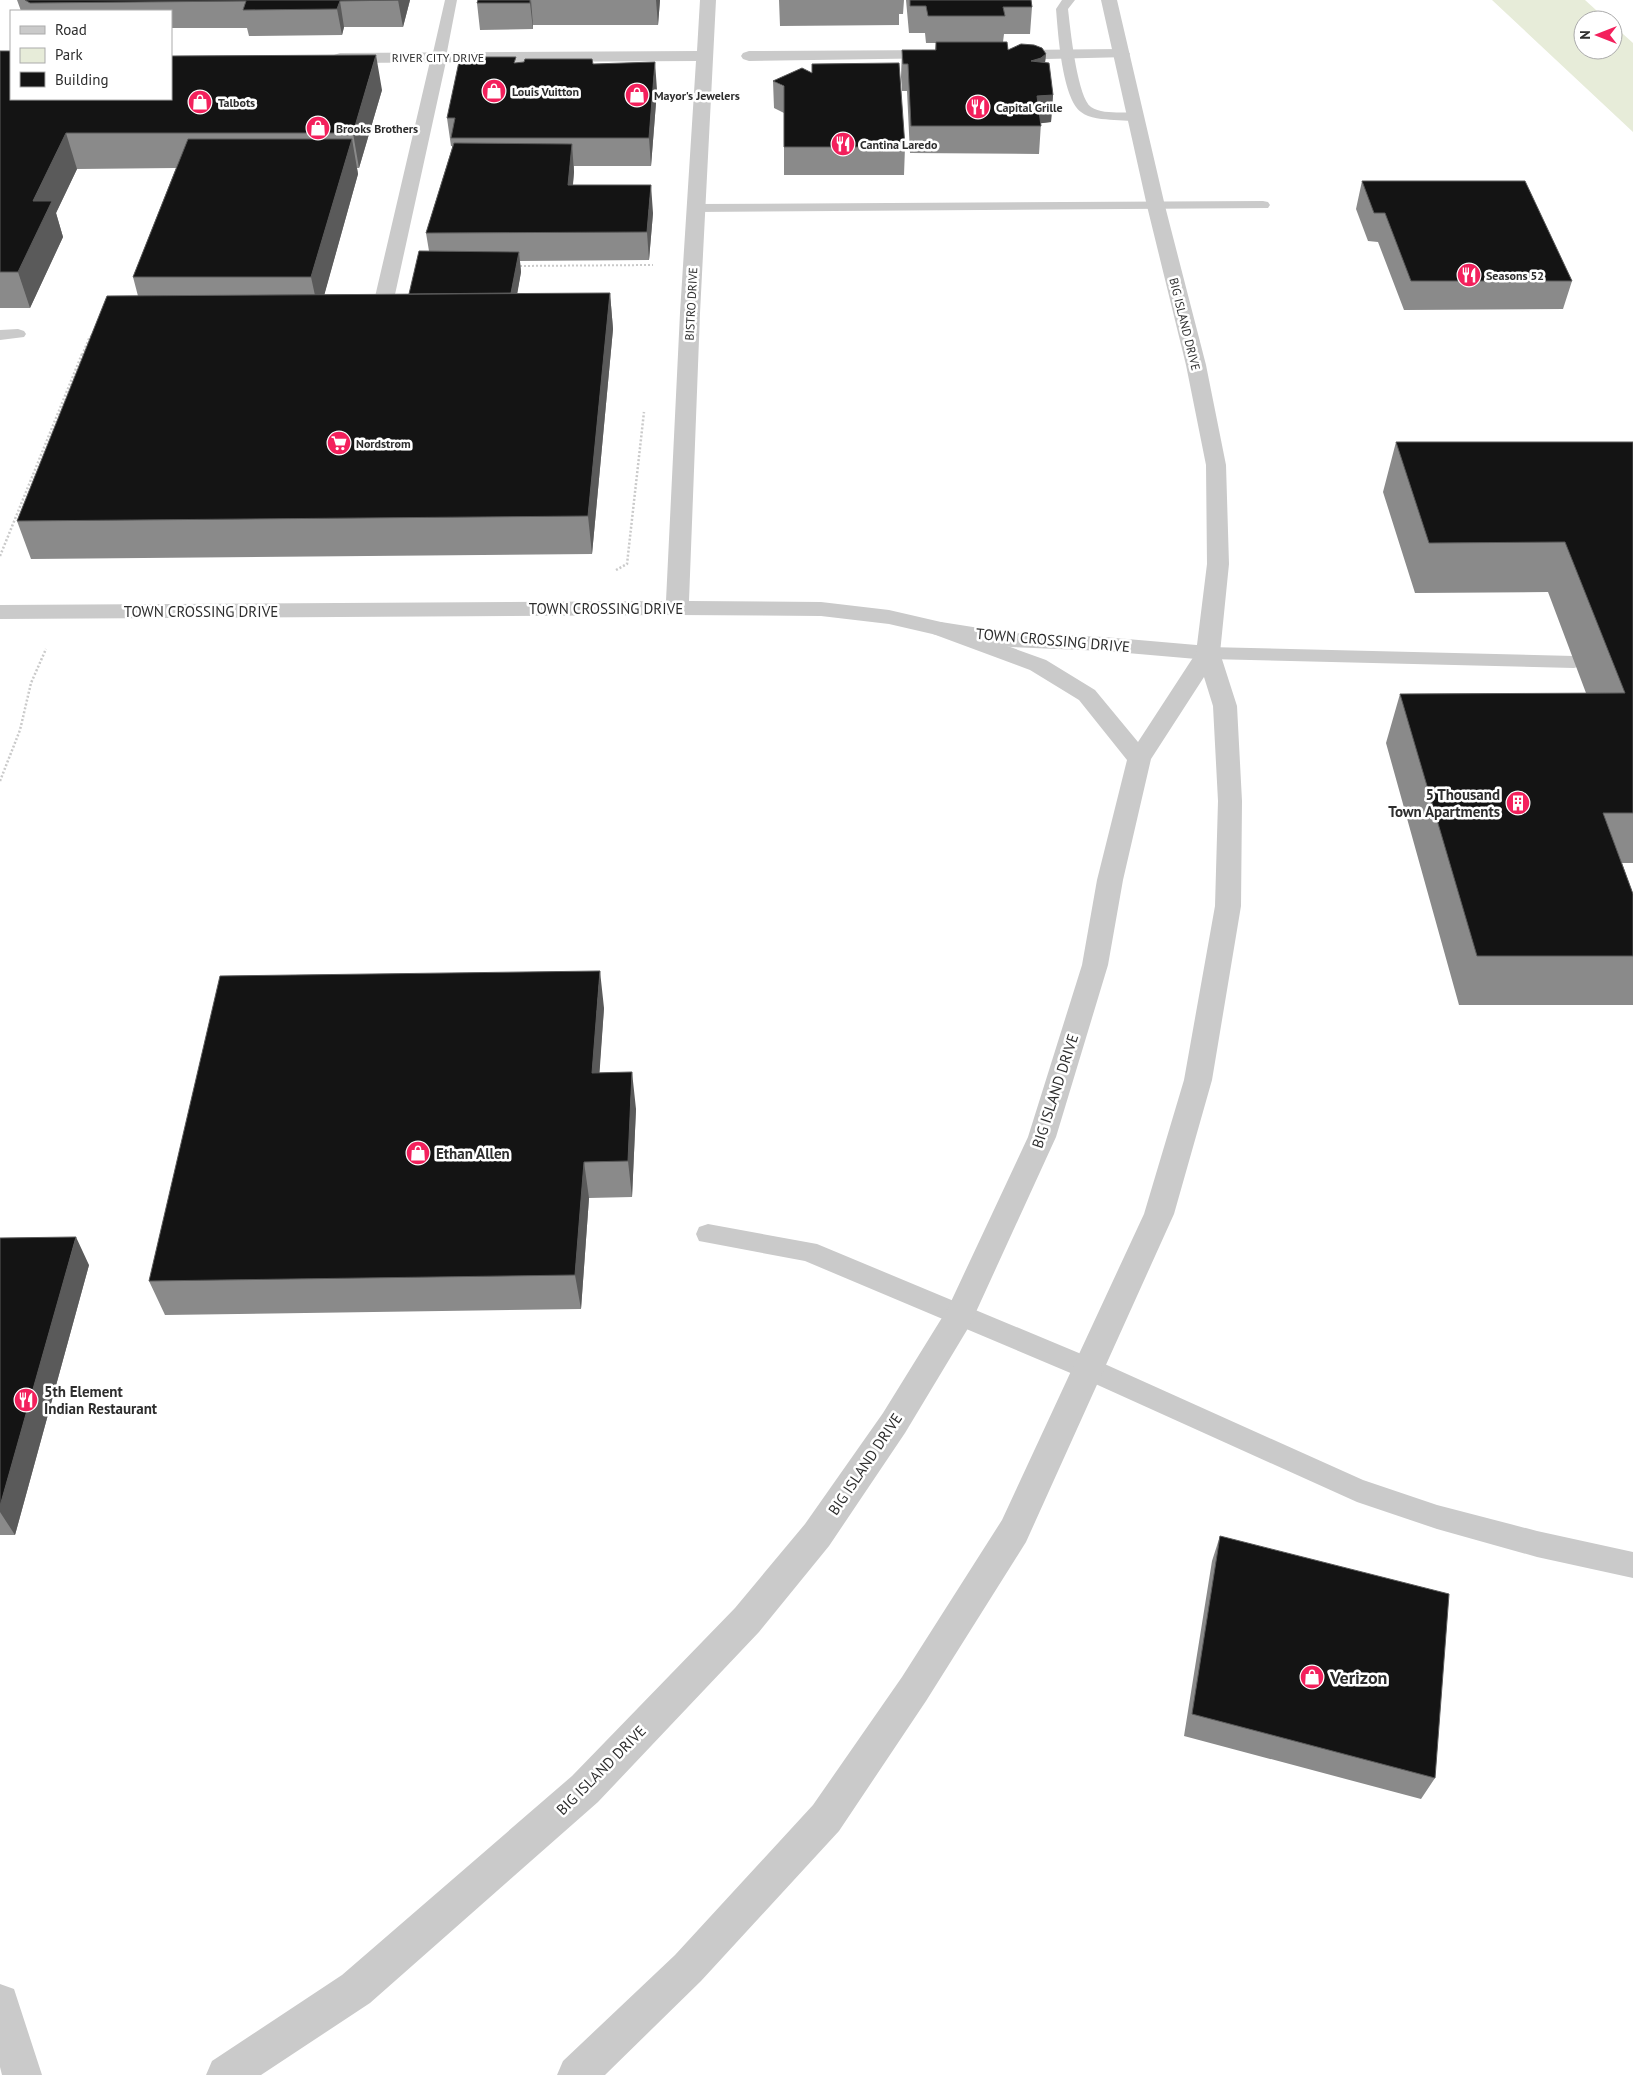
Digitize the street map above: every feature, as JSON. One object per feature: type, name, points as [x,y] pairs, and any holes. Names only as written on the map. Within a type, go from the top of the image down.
[{"type":"street","name":"BISTRO DRIVE","points":[[676,608],[708,0]]},
{"type":"street","name":"BIG ISLAND DRIVE","points":[[577,2075],[688,1968],[826,1818],[914,1689],[1014,1531],[1162,1205],[1198,1080],[1228,906],[1230,801],[1225,706],[1208,653],[1218,564],[1216,465],[1196,365],[1156,206],[1109,0]]},
{"type":"street","points":[[988,55],[1122,54]]},
{"type":"street","points":[[749,56],[958,55]]},
{"type":"street","name":"RIVER CITY DRIVE","points":[[320,58],[704,56]]},
{"type":"street","points":[[377,331],[439,58]]},
{"type":"street","name":"TOWN CROSSING DRIVE","points":[[0,612],[676,608],[821,609],[889,617],[941,629],[1010,640],[1104,644],[1208,653]]},
{"type":"street","points":[[941,629],[1038,665],[1087,695],[1139,759]]},
{"type":"street","name":"BIG ISLAND DRIVE","points":[[226,2075],[356,1989],[585,1789],[747,1620],[817,1535],[894,1423],[959,1316],[1042,1137],[1095,965],[1110,880],[1139,759],[1208,653]]},
{"type":"street","points":[[0,2003],[22,2075]]},
{"type":"lane","points":[[439,58],[451,0]]},
{"type":"lane","points":[[1069,0],[1062,9],[1077,100],[1084,109],[1101,114],[1136,117]]},
{"type":"lane","points":[[696,208],[1263,205]]},
{"type":"lane","points":[[0,335],[18,334]]},
{"type":"lane","points":[[1208,653],[1574,662]]},
{"type":"lane","points":[[708,1234],[808,1251],[1089,1369],[1357,1490],[1464,1524],[1536,1544],[1633,1565]]},
{"type":"path","points":[[510,266],[659,265]]},
{"type":"path","points":[[0,556],[90,338],[95,332]]},
{"type":"path","points":[[609,575],[627,564],[642,414],[646,408]]},
{"type":"path","points":[[0,781],[20,730],[31,683],[50,641]]},
{"type":"green space","points":[[1492,0],[1585,0],[1596,10],[1573,10],[1573,60],[1623,60],[1623,34],[1633,43],[1633,132]]},
{"type":"building","points":[[25,0],[399,0],[340,1],[337,9],[243,10],[246,1],[30,3]]},
{"type":"building","points":[[478,0],[530,0],[530,3],[477,3]]},
{"type":"building","points":[[910,0],[1031,0],[1032,7],[1003,7],[1005,16],[928,16],[926,6],[910,6]]},
{"type":"building","name":"Capital Grille","points":[[936,42],[1007,42],[1008,50],[1021,44],[1042,48],[1046,54],[1041,58],[1031,61],[1049,63],[1053,95],[1037,96],[1041,126],[911,126],[908,64],[903,64],[902,50],[936,50]]},
{"type":"building","points":[[0,51],[10,51],[10,100],[172,100],[172,56],[376,55],[353,133],[66,133],[33,201],[52,201],[18,272],[0,272]]},
{"type":"building","points":[[460,57],[516,57],[514,63],[524,62],[525,59],[592,59],[593,64],[655,62],[649,138],[451,138],[455,118],[447,118]]},
{"type":"building","name":"Cantina Laredo","points":[[899,63],[905,147],[784,147],[784,86],[773,81],[802,68],[812,73],[812,64]]},
{"type":"building","points":[[188,139],[352,139],[311,277],[133,277]]},
{"type":"building","points":[[454,143],[572,144],[568,185],[651,185],[647,232],[426,233]]},
{"type":"building","name":"Seasons 52","points":[[1362,181],[1525,181],[1572,281],[1411,281],[1385,213],[1374,213]]},
{"type":"building","points":[[419,251],[519,252],[511,293],[409,294]]},
{"type":"building","name":"Nordstrom","points":[[610,293],[588,516],[17,521],[107,296]]},
{"type":"building","name":"5 Thousand Town Apartments","points":[[1396,442],[1633,442],[1633,813],[1603,813],[1633,894],[1633,956],[1477,956],[1400,694],[1625,693],[1565,542],[1429,543]]},
{"type":"building","name":"Ethan Allen","points":[[600,971],[592,1073],[632,1072],[628,1161],[584,1162],[575,1275],[149,1281],[220,976]]},
{"type":"building","points":[[76,1237],[0,1506],[0,1238]]},
{"type":"building","name":"Verizon","points":[[1220,1536],[1449,1594],[1435,1778],[1192,1714]]},
{"type":"place","name":"Louis Vuitton","points":[[494,91]]},
{"type":"place","name":"Mayor's Jewelers","points":[[637,95]]},
{"type":"place","name":"Talbots","points":[[200,102]]},
{"type":"place","name":"Capital Grille","points":[[978,107]]},
{"type":"place","name":"Brooks Brothers","points":[[318,128]]},
{"type":"place","name":"Cantina Laredo","points":[[843,144]]},
{"type":"place","name":"Seasons 52","points":[[1469,275]]},
{"type":"place","name":"Nordstrom","points":[[339,443]]},
{"type":"place","name":"5 Thousand Town Apartments","points":[[1518,803]]},
{"type":"place","name":"Ethan Allen","points":[[418,1153]]},
{"type":"place","name":"5th Element Indian Restaurant","points":[[26,1400]]},
{"type":"place","name":"Verizon","points":[[1312,1677]]}]
